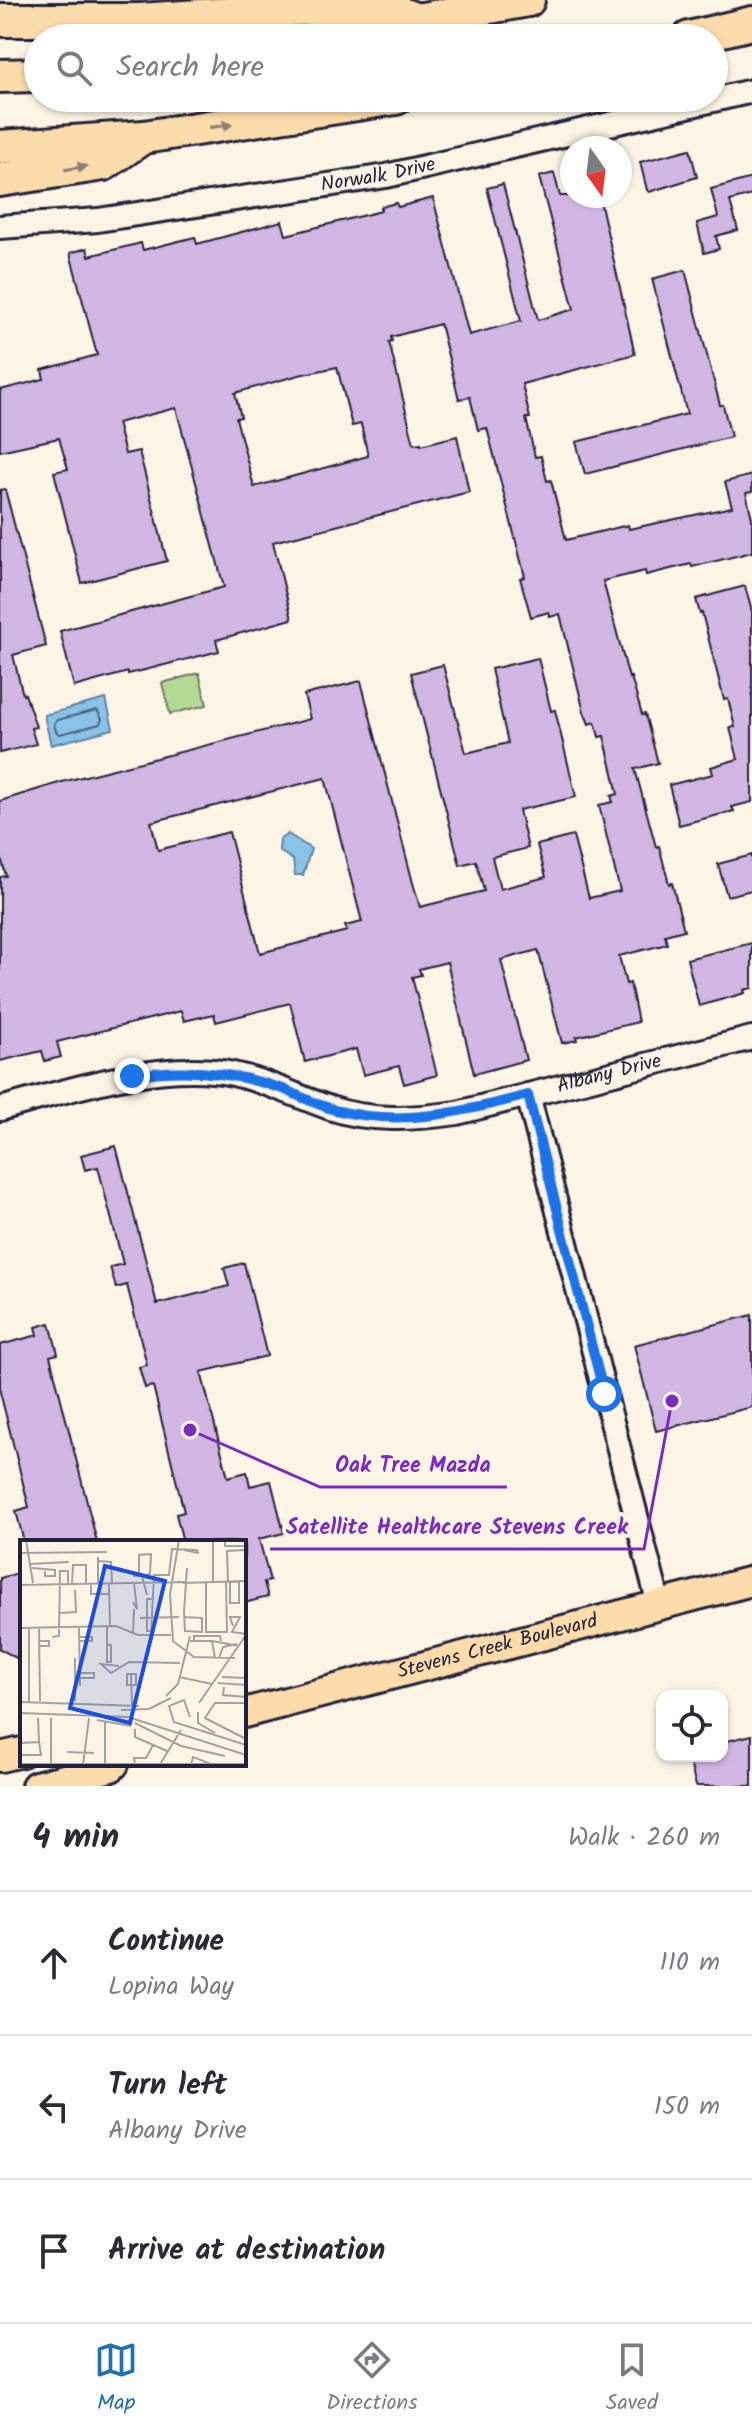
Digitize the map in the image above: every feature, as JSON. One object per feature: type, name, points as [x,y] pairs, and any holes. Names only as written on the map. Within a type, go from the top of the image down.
[{"type":"highway","points":[[401,24],[528,0]]},
{"type":"highway","points":[[0,20],[140,20],[376,4],[419,21]]},
{"type":"highway","points":[[728,29],[752,23]]},
{"type":"highway","points":[[0,76],[24,75]]},
{"type":"highway","points":[[0,147],[144,137],[306,112]]},
{"type":"highway","points":[[0,180],[104,164],[144,137]]},
{"type":"main road","name":"Stevens Creek Boulevard","points":[[246,1712],[752,1581]]},
{"type":"main road","points":[[36,1786],[112,1766]]},
{"type":"street","name":"Norwalk Drive","points":[[728,97],[752,91]]},
{"type":"street","name":"Norwalk Drive","points":[[0,227],[98,220],[386,176],[662,112]]},
{"type":"street","name":"Albany Drive","points":[[0,1109],[163,1071],[230,1074],[282,1089],[334,1110],[380,1118],[415,1119],[457,1113],[752,1038]]},
{"type":"street","points":[[528,1095],[659,1605]]},
{"type":"green space","points":[[199,673],[207,705],[170,714],[162,683]]},
{"type":"water","points":[[106,699],[113,729],[51,745],[44,715]]},
{"type":"water","points":[[288,834],[311,849],[303,875],[295,875],[293,860],[279,851],[280,839]]},
{"type":"building","points":[[690,149],[697,177],[649,192],[647,190],[640,162]]},
{"type":"building","points":[[554,173],[560,208],[602,208],[635,354],[522,384],[535,457],[541,456],[547,481],[551,480],[566,540],[628,525],[629,529],[732,507],[725,482],[752,475],[752,492],[746,493],[752,518],[752,552],[692,567],[691,564],[646,575],[645,571],[603,581],[629,678],[642,715],[645,714],[658,763],[635,769],[656,847],[659,846],[669,884],[672,883],[684,930],[665,935],[667,944],[619,956],[626,984],[630,983],[638,1022],[562,1043],[538,950],[501,960],[526,1060],[474,1074],[447,962],[419,969],[421,975],[412,977],[437,1075],[404,1084],[399,1066],[363,1075],[356,1049],[305,1062],[290,1003],[216,1022],[214,1014],[184,1021],[181,1011],[57,1042],[61,1057],[45,1061],[42,1051],[0,1061],[0,877],[6,876],[0,854],[0,801],[62,782],[310,719],[304,695],[361,681],[420,907],[484,891],[476,861],[460,865],[411,673],[443,665],[466,753],[508,743],[491,669],[538,658],[551,711],[555,710],[576,797],[519,810],[528,848],[492,857],[500,889],[546,877],[537,845],[573,836],[589,898],[620,891],[599,805],[613,802],[611,796],[618,794],[604,736],[599,737],[595,722],[589,724],[584,712],[560,614],[550,617],[549,612],[531,617],[520,578],[525,577],[487,428],[478,430],[470,397],[459,399],[440,324],[391,337],[392,341],[389,342],[414,444],[457,436],[469,492],[273,542],[292,619],[216,640],[219,651],[74,687],[60,631],[224,587],[176,408],[117,423],[125,454],[139,451],[167,561],[82,583],[54,472],[68,469],[59,438],[0,451],[0,390],[44,379],[42,370],[97,355],[70,253],[87,248],[89,256],[141,243],[143,250],[195,237],[197,244],[282,221],[286,235],[381,211],[380,207],[396,203],[398,207],[433,198],[469,335],[521,321],[487,188],[503,184],[538,320],[574,309],[539,177]],"holes":[[[337,367],[352,426],[361,424],[368,456],[254,487],[236,418],[241,417],[235,393]],[[325,778],[362,922],[345,926],[347,931],[260,953],[229,832],[158,850],[151,822]]]},
{"type":"building","points":[[752,178],[752,195],[730,201],[738,230],[716,236],[719,249],[704,253],[697,223],[718,217],[711,189]]},
{"type":"building","points":[[685,270],[731,437],[585,474],[576,442],[687,414],[652,279]]},
{"type":"building","points":[[5,489],[46,646],[13,655],[23,695],[36,727],[31,728],[36,744],[0,753],[0,490]]},
{"type":"building","points":[[745,586],[752,612],[752,802],[732,807],[734,811],[679,825],[669,785],[713,774],[711,767],[738,759],[730,728],[735,727],[728,699],[724,700],[696,599]]},
{"type":"building","points":[[752,855],[752,890],[727,896],[718,864]]},
{"type":"building","points":[[752,943],[752,988],[744,990],[745,993],[699,1006],[687,959]]},
{"type":"building","points":[[116,1146],[157,1304],[229,1286],[224,1268],[244,1263],[267,1356],[201,1372],[228,1477],[247,1472],[250,1486],[271,1481],[284,1533],[259,1539],[270,1581],[264,1582],[268,1597],[246,1602],[246,1540],[182,1540],[176,1514],[184,1512],[153,1386],[145,1388],[139,1367],[147,1365],[127,1285],[116,1288],[110,1267],[123,1264],[98,1167],[85,1170],[81,1155]]},
{"type":"building","points":[[752,1315],[752,1407],[656,1431],[634,1345]]},
{"type":"building","points":[[50,1323],[58,1354],[50,1356],[96,1540],[23,1540],[16,1511],[29,1507],[0,1392],[0,1345],[38,1335],[36,1327]]},
{"type":"building","points":[[20,1573],[20,1660],[0,1649],[0,1578]]},
{"type":"building","points":[[752,1735],[752,1786],[696,1786],[690,1762],[728,1762],[728,1741]]},
{"type":"place","name":"Satellite Healthcare Stevens Creek","points":[[672,1401]]},
{"type":"place","name":"Oak Tree Mazda","points":[[190,1430]]},
{"type":"route","points":[[132,1076],[163,1071],[230,1074],[282,1089],[334,1110],[380,1118],[415,1119],[457,1113],[528,1095],[604,1394]]}]
